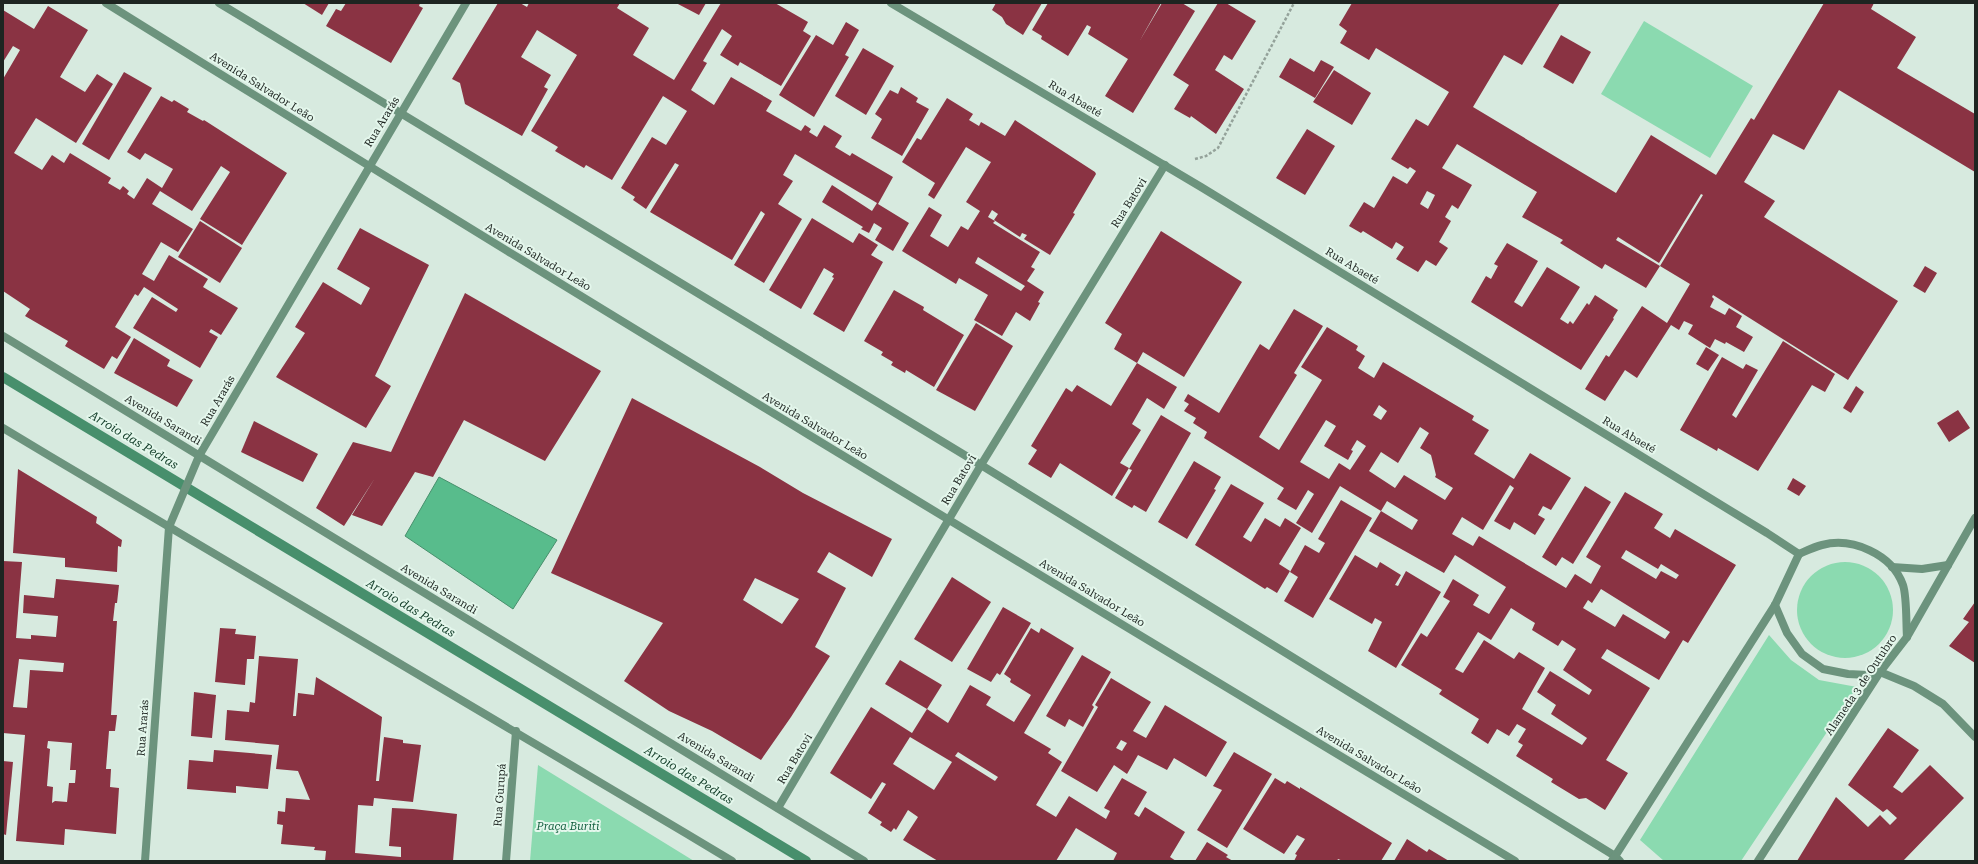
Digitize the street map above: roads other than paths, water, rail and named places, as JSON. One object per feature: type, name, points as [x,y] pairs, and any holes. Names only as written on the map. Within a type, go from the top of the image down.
[{"type":"street","name":"Avenida Salvador Leão","points":[[106,3],[369,166],[948,520],[1515,861]]},
{"type":"street","points":[[219,3],[981,464],[1616,859],[1776,605],[1799,554],[1822,545],[1842,543],[1861,547],[1879,555],[1892,567],[1903,585],[1907,637]]},
{"type":"street","name":"Rua Ararás","points":[[145,861],[169,528],[199,456],[466,3]]},
{"type":"street","name":"Rua Abaeté","points":[[891,3],[1165,165],[1753,524],[1799,554]]},
{"type":"street","name":"Rua Batovi","points":[[778,808],[981,464],[1165,165]]},
{"type":"street","name":"Avenida Sarandi","points":[[3,336],[864,861]]},
{"type":"street","points":[[3,428],[169,528],[516,731],[732,861]]},
{"type":"street","name":"Alameda 3 de Outubro","points":[[1758,861],[1880,672],[1907,637],[1975,518]]},
{"type":"street","points":[[1892,567],[1922,569],[1948,565]]},
{"type":"street","points":[[1776,605],[1787,633],[1802,654],[1823,669],[1848,674],[1868,675],[1880,672],[1914,686],[1943,704],[1975,737]]},
{"type":"street","name":"Rua Gurupá","points":[[506,861],[516,731]]},
{"type":"waterway","name":"Arroio das Pedras","points":[[3,377],[806,861]]},
{"type":"park label","name":"Praça Buriti","points":[[568,826]]}]
